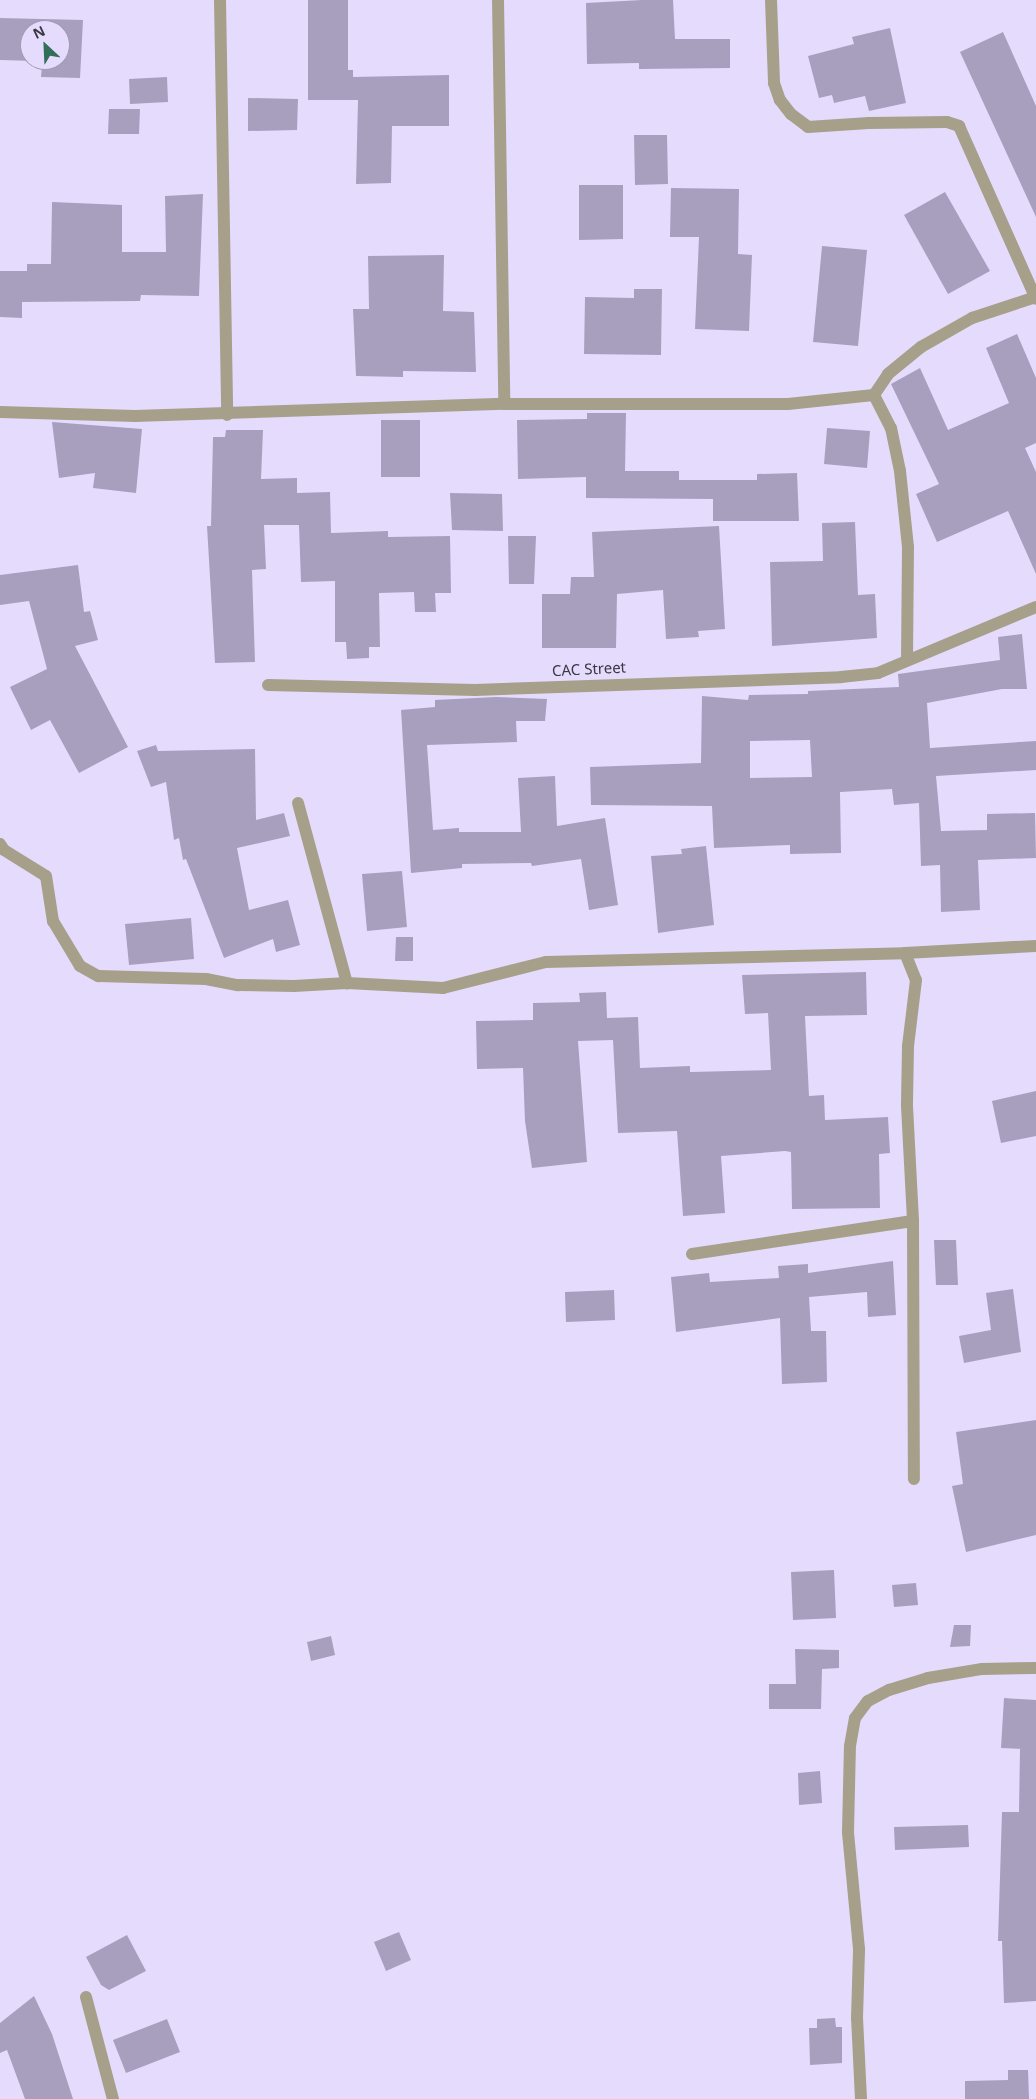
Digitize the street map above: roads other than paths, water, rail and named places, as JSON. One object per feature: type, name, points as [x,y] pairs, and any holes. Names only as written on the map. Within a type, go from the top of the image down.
[{"type":"street","points":[[220,0],[227,415]]},
{"type":"street","points":[[498,0],[504,404]]},
{"type":"street","points":[[770,0],[774,83],[780,100],[791,114],[808,127],[869,122],[947,122],[959,126],[1036,297],[972,318],[922,347],[888,374],[874,395]]},
{"type":"street","points":[[0,412],[227,415],[504,404],[788,404],[874,395]]},
{"type":"street","points":[[874,395],[891,428],[900,471],[908,547],[907,659]]},
{"type":"street","name":"CAC Street","points":[[268,684],[475,690],[842,677],[878,673],[907,659],[1036,607]]},
{"type":"street","points":[[298,803],[347,983]]},
{"type":"street","points":[[0,844],[4,850],[46,876],[54,921],[80,966],[98,976],[206,979],[238,984],[294,986],[347,983],[443,988],[546,962],[905,953],[1036,946]]},
{"type":"street","points":[[905,953],[916,980],[908,1046],[907,1106],[912,1221],[914,1480]]},
{"type":"street","points":[[692,1254],[912,1221]]},
{"type":"street","points":[[862,2099],[858,2018],[859,1949],[848,1832],[850,1746],[855,1718],[868,1701],[889,1690],[928,1678],[982,1669],[1036,1668]]},
{"type":"street","points":[[86,1997],[113,2099]]}]
